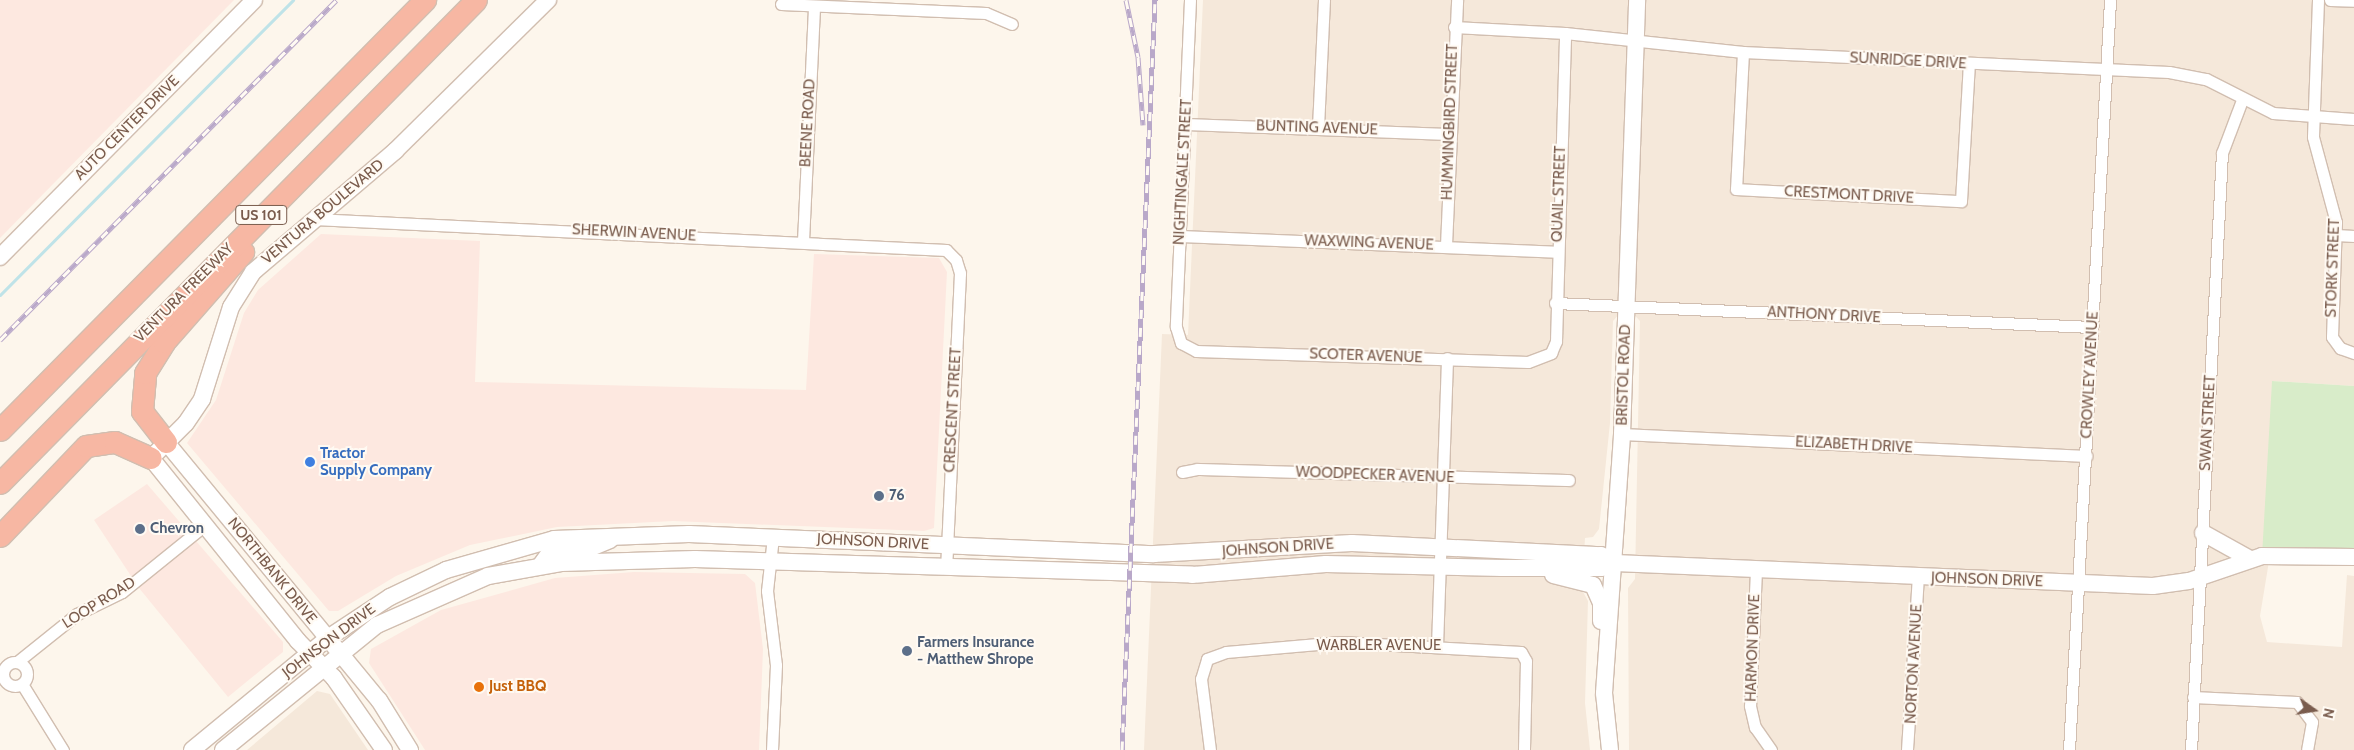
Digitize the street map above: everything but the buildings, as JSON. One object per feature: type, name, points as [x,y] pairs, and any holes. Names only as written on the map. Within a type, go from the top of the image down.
[{"type":"highway","name":"US 101","points":[[0,430],[425,0]]},
{"type":"highway","name":"VENTURA FREEWAY","points":[[0,483],[339,136],[476,0]]},
{"type":"highway","points":[[166,442],[142,410],[142,385],[152,359],[339,136]]},
{"type":"highway","points":[[0,415],[31,398]]},
{"type":"highway","points":[[0,536],[86,446],[122,443],[151,458]]},
{"type":"main road","name":"AUTO CENTER DRIVE","points":[[0,256],[254,0]]},
{"type":"main road","name":"VENTURA BOULEVARD","points":[[151,458],[202,399],[225,322],[245,282],[270,254],[395,151],[548,0]]},
{"type":"main road","name":"BRISTOL ROAD","points":[[1610,750],[1604,693],[1615,563],[1622,434],[1637,0]]},
{"type":"main road","name":"NORTHBANK DRIVE","points":[[166,442],[379,700],[410,750]]},
{"type":"main road","name":"NORTHBANK DRIVE","points":[[151,458],[309,653],[323,667],[384,750]]},
{"type":"main road","points":[[2203,533],[2250,559]]},
{"type":"main road","points":[[540,566],[550,552],[591,548],[624,534]]},
{"type":"main road","name":"JOHNSON DRIVE","points":[[192,750],[328,638],[426,579],[534,545],[624,534],[773,537],[1154,554],[1333,543],[1601,555],[1615,563]]},
{"type":"main road","points":[[453,589],[490,568],[523,559],[534,545]]},
{"type":"main road","name":"JOHNSON DRIVE","points":[[224,750],[340,653],[377,626],[453,589],[488,576],[540,566],[600,559],[770,561],[1192,575],[1326,564],[1601,568],[1615,563],[2161,586],[2201,576],[2250,559],[2293,554],[2354,557]]},
{"type":"main road","points":[[1502,568],[1579,579],[1593,585],[1601,603],[1604,693]]},
{"type":"street","name":"NIGHTINGALE STREET","points":[[1181,343],[1176,326],[1190,0]]},
{"type":"street","points":[[1318,127],[1324,0]]},
{"type":"street","name":"HUMMINGBIRD STREET","points":[[1446,245],[1449,134],[1457,0]]},
{"type":"street","name":"CROWLEY AVENUE","points":[[2069,750],[2080,584],[2110,0]]},
{"type":"street","name":"STORK STREET","points":[[2318,0],[2313,117],[2315,148],[2333,198],[2336,235],[2332,337],[2350,353]]},
{"type":"street","points":[[2330,0],[2354,1]]},
{"type":"street","points":[[781,4],[986,13],[1012,24]]},
{"type":"street","name":"BEENE ROAD","points":[[803,241],[814,6]]},
{"type":"street","name":"SUNRIDGE DRIVE","points":[[1454,27],[1565,33],[1743,52],[1968,64],[2107,68],[2192,75],[2273,113],[2354,119]]},
{"type":"street","name":"QUAIL STREET","points":[[1551,353],[1556,341],[1555,303],[1565,33]]},
{"type":"street","name":"CRESTMONT DRIVE","points":[[1743,52],[1736,189],[1961,201],[1968,64]]},
{"type":"street","name":"SWAN STREET","points":[[2191,750],[2222,153],[2242,100]]},
{"type":"street","name":"BUNTING AVENUE","points":[[1185,124],[1318,127],[1449,134]]},
{"type":"street","name":"SHERWIN AVENUE","points":[[314,219],[935,247],[952,254]]},
{"type":"street","points":[[2336,235],[2354,236]]},
{"type":"street","name":"WAXWING AVENUE","points":[[1180,236],[1446,245],[1557,252]]},
{"type":"street","name":"CRESCENT STREET","points":[[946,567],[960,273],[952,254]]},
{"type":"street","name":"ANTHONY DRIVE","points":[[1555,303],[2092,327]]},
{"type":"street","name":"SCOTER AVENUE","points":[[1181,343],[1196,351],[1536,362],[1551,353]]},
{"type":"street","points":[[1438,646],[1447,358]]},
{"type":"street","name":"ELIZABETH DRIVE","points":[[1622,434],[2086,456]]},
{"type":"street","name":"WOODPECKER AVENUE","points":[[1182,472],[1197,469],[1443,478],[1569,480]]},
{"type":"street","name":"LOOP ROAD","points":[[22,684],[10,686],[3,677],[6,666],[17,662],[85,608],[122,592],[205,525]]},
{"type":"street","points":[[772,750],[776,665],[767,603],[773,537]]},
{"type":"street","name":"HARMON DRIVE","points":[[1756,570],[1750,706],[1755,727],[1771,750]]},
{"type":"street","name":"NORTON AVENUE","points":[[1907,750],[1918,577]]},
{"type":"street","name":"WARBLER AVENUE","points":[[1210,750],[1201,679],[1207,660],[1226,652],[1341,642],[1521,652],[1526,661],[1524,750]]},
{"type":"street","points":[[17,662],[26,670],[22,684],[63,750]]},
{"type":"street","points":[[2193,697],[2290,699],[2303,706],[2311,718],[2307,750]]},
{"type":"shaded area","points":[[0,0],[234,0],[0,238]]},
{"type":"shaded area","points":[[1203,0],[1628,0],[1627,225],[1637,0],[2354,0],[2354,386],[2272,381],[2270,555],[2260,616],[2267,642],[2342,647],[2347,575],[2354,576],[2354,750],[1629,750],[1628,588],[1635,579],[1640,321],[1626,306],[1613,321],[1610,423],[1599,529],[1593,537],[1585,538],[1582,590],[1588,601],[1585,703],[1590,750],[1144,750],[1162,334],[1188,335]]},
{"type":"shaded area","points":[[321,234],[480,241],[475,382],[806,390],[814,254],[939,258],[947,272],[934,528],[924,531],[673,521],[557,527],[470,545],[396,576],[338,611],[329,611],[187,443],[216,400],[244,313],[258,290]]},
{"type":"shaded area","points":[[147,484],[283,642],[283,652],[228,697],[139,588],[94,520]]},
{"type":"shaded area","points":[[634,572],[745,574],[755,583],[763,649],[759,750],[425,750],[369,663],[371,649],[441,610],[555,578]]},
{"type":"shaded area","points":[[317,691],[330,694],[368,750],[247,750]]},
{"type":"green space","points":[[2272,381],[2354,386],[2354,557],[2262,556]]},
{"type":"waterway","points":[[0,295],[293,0]]},
{"type":"railway","points":[[0,340],[336,0]]},
{"type":"railway","points":[[1126,0],[1138,57],[1143,125]]},
{"type":"railway","points":[[1122,750],[1155,0]]},
{"type":"place","name":"Tractor Supply Company","points":[[310,462]]},
{"type":"place","name":"76","points":[[879,496]]},
{"type":"place","name":"Chevron","points":[[140,529]]},
{"type":"place","name":"Farmers Insurance - Matthew Shrope","points":[[907,651]]},
{"type":"place","name":"Just BBQ","points":[[479,687]]}]
